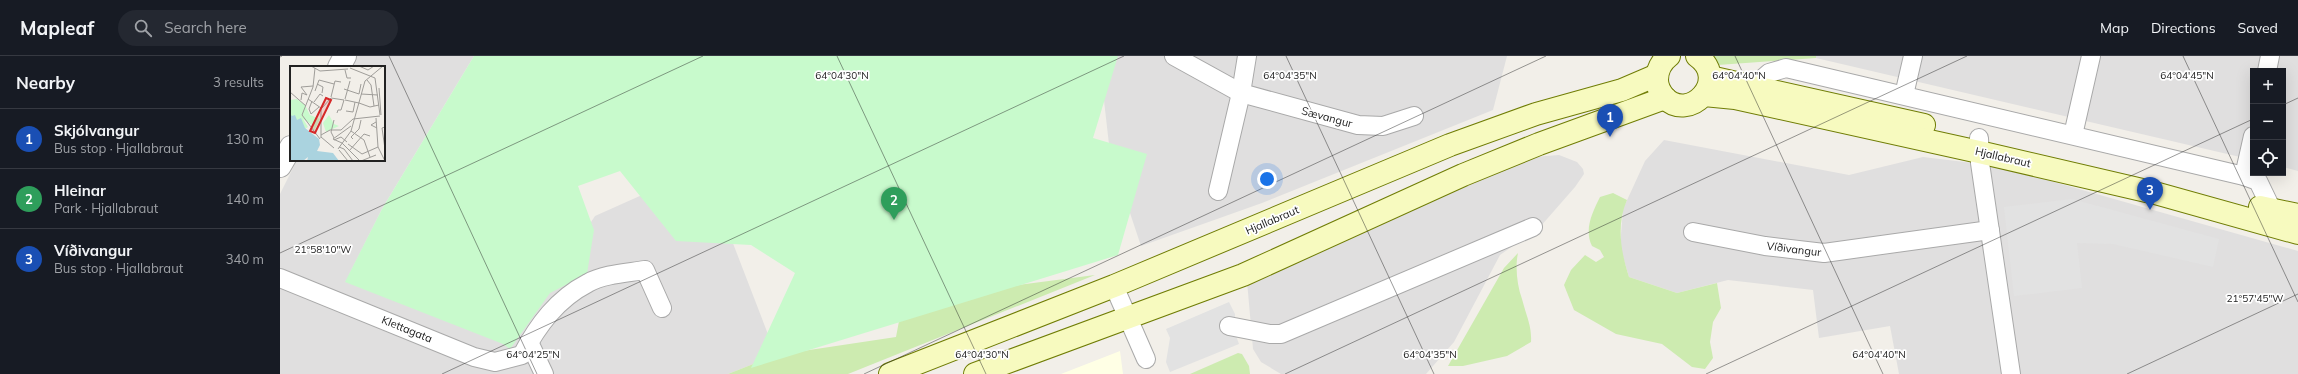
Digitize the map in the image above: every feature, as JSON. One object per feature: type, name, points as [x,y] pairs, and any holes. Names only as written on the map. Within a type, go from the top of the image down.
[{"type":"main road","points":[[1669,56],[1662,63],[1657,75],[1660,91],[1666,98],[1681,105],[1694,102],[1707,86],[1708,68],[1697,56]]},
{"type":"main road","name":"Hjallabraut","points":[[890,374],[1114,286],[1450,146],[1536,114],[1622,90],[1657,75]]},
{"type":"main road","name":"Hjallabraut","points":[[1707,86],[1754,86],[1979,145],[2298,233]]},
{"type":"main road","name":"Hjallabraut","points":[[1707,86],[1735,98],[1979,145],[2298,215]]},
{"type":"main road","points":[[975,374],[1243,275],[1463,176],[1532,147],[1666,98]]},
{"type":"street","points":[[340,66],[345,56]]},
{"type":"street","name":"Sævangur","points":[[1174,56],[1241,93],[1358,125],[1383,126],[1414,116]]},
{"type":"street","points":[[1218,191],[1241,93],[1247,56]]},
{"type":"street","points":[[1904,95],[1914,56]]},
{"type":"street","points":[[2073,135],[2091,56]]},
{"type":"street","points":[[2268,68],[2270,56]]},
{"type":"street","points":[[1754,86],[1769,73],[1786,68],[2073,135],[2244,176],[2258,181],[2272,210]]},
{"type":"street","points":[[2244,176],[2252,140]]},
{"type":"street","points":[[1979,145],[2011,374]]},
{"type":"street","points":[[280,166],[290,149]]},
{"type":"street","points":[[1229,326],[1270,334],[1281,334],[1533,227]]},
{"type":"street","name":"Víðivangur","points":[[1693,232],[1765,246],[1824,253],[1990,230]]},
{"type":"street","name":"Klettagata","points":[[280,278],[474,357],[495,362],[522,355],[551,310],[588,283],[610,276],[645,270],[662,308]]},
{"type":"street","points":[[1114,286],[1146,359]]},
{"type":"street","points":[[529,342],[544,374]]},
{"type":"shaded area","points":[[356,56],[474,56],[382,209],[349,275],[548,287],[595,216],[642,195],[729,233],[776,355],[728,374],[280,374],[280,194],[296,161],[385,161],[385,66],[350,66]]},
{"type":"shaded area","points":[[1108,56],[1507,56],[1493,110],[1262,203],[1141,246],[1110,153],[1102,83]]},
{"type":"shaded area","points":[[1816,56],[2298,56],[2298,171],[2286,168],[2286,68],[2250,68],[2250,159],[1816,58]]},
{"type":"shaded area","points":[[1664,140],[1849,175],[1923,157],[1998,166],[2298,251],[2298,374],[1899,374],[1890,326],[1819,338],[1813,290],[1728,280],[1677,293],[1629,277],[1620,247],[1623,209],[1645,161]]},
{"type":"shaded area","points":[[1559,155],[1577,162],[1583,169],[1584,174],[1575,187],[1540,227],[1500,255],[1454,342],[1426,374],[1281,374],[1261,362],[1253,349],[1247,281],[1433,199],[1534,157]]},
{"type":"shaded area","points":[[2072,199],[2219,239],[2213,267],[2113,244],[2077,243],[2082,288],[2014,296],[2004,207]]},
{"type":"shaded area","points":[[1229,302],[1235,314],[1235,333],[1239,344],[1170,372],[1166,362],[1170,338],[1166,329]]},
{"type":"shaded area","points":[[1120,351],[1123,374],[1061,374]]},
{"type":"green space","points":[[474,56],[1118,56],[1093,138],[1147,154],[1118,255],[751,368],[795,273],[751,245],[676,241],[620,171],[578,186],[594,230],[587,274],[550,293],[510,349],[503,344],[345,282],[382,209]]},
{"type":"green space","points":[[1708,56],[1816,56],[1816,58],[1718,65]]},
{"type":"green space","points":[[1613,193],[1627,200],[1622,219],[1621,238],[1629,277],[1677,293],[1717,283],[1721,308],[1713,322],[1710,342],[1713,358],[1705,369],[1692,367],[1662,344],[1616,334],[1574,310],[1564,285],[1571,270],[1585,255],[1596,262],[1604,257],[1600,250],[1592,246],[1589,228],[1594,209],[1600,197]]},
{"type":"green space","points":[[1518,253],[1518,282],[1520,294],[1530,326],[1531,342],[1507,356],[1463,366],[1448,366],[1504,268]]},
{"type":"green space","points":[[1095,275],[848,374],[728,374],[776,355],[896,337],[903,300]]},
{"type":"green space","points":[[1238,353],[1242,354],[1249,366],[1250,374],[1190,374]]},
{"type":"place","name":"Skjólvangur","points":[[1610,137]]},
{"type":"place","name":"Víðivangur","points":[[2150,210]]},
{"type":"place","name":"Hleinar","points":[[894,220]]}]
